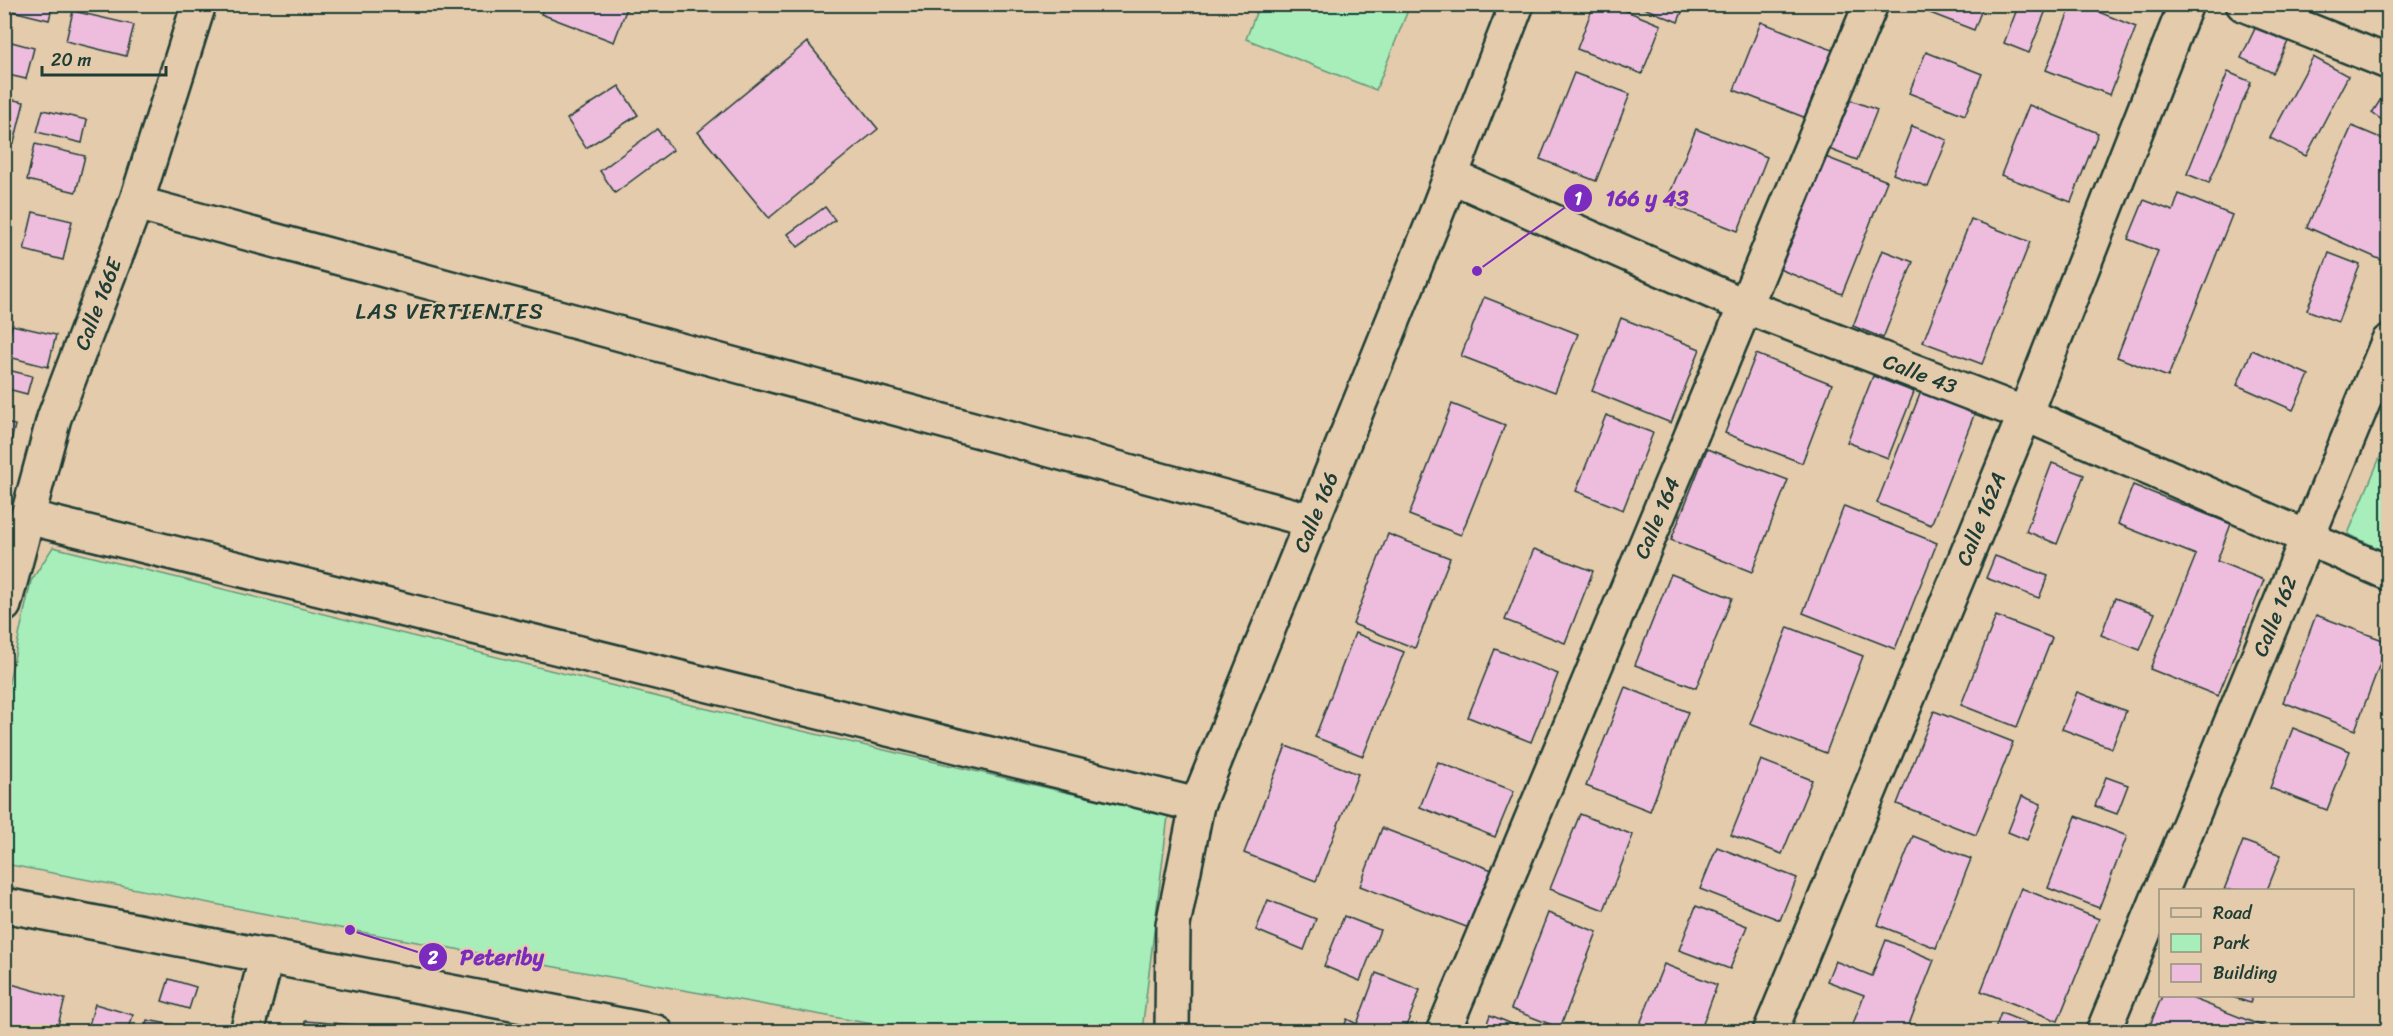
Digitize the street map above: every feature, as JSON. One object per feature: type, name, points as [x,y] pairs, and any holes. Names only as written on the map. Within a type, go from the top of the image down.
[{"type":"street","name":"Calle 166E","points":[[4,605],[54,418],[136,204],[199,4]]},
{"type":"street","name":"Calle 166","points":[[1172,1032],[1173,925],[1197,805],[1451,176],[1517,4]]},
{"type":"street","name":"Calle 164","points":[[1443,1032],[1871,4]]},
{"type":"street","name":"Calle 162A","points":[[1770,1032],[2025,414],[2186,4]]},
{"type":"street","points":[[2244,4],[2388,62]]},
{"type":"street","name":"Calle 43","points":[[1451,176],[1745,306],[2025,414],[2388,573]]},
{"type":"street","points":[[136,204],[1313,521]]},
{"type":"street","name":"Calle 162","points":[[2162,889],[2388,342]]},
{"type":"street","points":[[27,517],[1197,805]]},
{"type":"street","name":"Calle 162","points":[[2103,1032],[2159,897]]},
{"type":"street","points":[[4,905],[656,1032]]},
{"type":"street","points":[[247,1032],[267,955]]},
{"type":"green space","points":[[1259,4],[1410,5],[1376,90],[1246,39]]},
{"type":"green space","points":[[2388,438],[2388,553],[2348,534]]},
{"type":"green space","points":[[53,547],[699,707],[1168,816],[1142,1031],[911,1031],[350,930],[5,864],[5,700],[31,581]]},
{"type":"building","points":[[4,4],[53,4],[49,20],[4,9]]},
{"type":"building","points":[[545,4],[628,5],[614,42],[541,14]]},
{"type":"building","points":[[1594,4],[1609,4],[1661,25],[1642,74],[1577,49]]},
{"type":"building","points":[[1634,4],[1685,4],[1678,22]]},
{"type":"building","points":[[1907,4],[1984,4],[1974,30]]},
{"type":"building","points":[[2019,4],[2048,5],[2029,53],[2004,43]]},
{"type":"building","points":[[2072,4],[2079,4],[2136,27],[2110,95],[2046,70]]},
{"type":"building","points":[[73,11],[134,25],[126,56],[66,41]]},
{"type":"building","points":[[2261,16],[2293,31],[2273,73],[2241,58]]},
{"type":"building","points":[[1761,22],[1845,55],[1819,123],[1734,90]]},
{"type":"building","points":[[4,40],[34,48],[26,79],[4,74]]},
{"type":"building","points":[[807,42],[878,129],[769,218],[698,132]]},
{"type":"building","points":[[1926,52],[1982,74],[1965,115],[1909,93]]},
{"type":"building","points":[[2313,57],[2348,76],[2306,156],[2270,138]]},
{"type":"building","points":[[2228,72],[2251,82],[2209,183],[2187,174]]},
{"type":"building","points":[[1574,73],[1630,94],[1596,181],[1540,159]]},
{"type":"building","points":[[619,86],[638,115],[586,148],[567,119]]},
{"type":"building","points":[[2388,88],[2388,124],[2372,113]]},
{"type":"building","points":[[4,98],[24,102],[14,143],[4,141]]},
{"type":"building","points":[[1848,99],[1877,110],[1857,160],[1829,149]]},
{"type":"building","points":[[2029,105],[2098,133],[2071,202],[2001,175]]},
{"type":"building","points":[[43,110],[87,120],[82,143],[37,132]]},
{"type":"building","points":[[1912,126],[1947,140],[1928,187],[1893,174]]},
{"type":"building","points":[[2352,126],[2388,141],[2388,263],[2307,227]]},
{"type":"building","points":[[657,129],[673,150],[615,193],[600,171]]},
{"type":"building","points":[[1696,129],[1767,157],[1738,231],[1666,203]]},
{"type":"building","points":[[35,144],[85,156],[76,192],[27,180]]},
{"type":"building","points":[[1818,154],[1887,181],[1842,294],[1774,267]]},
{"type":"building","points":[[2179,194],[2232,215],[2168,377],[2117,357],[2158,251],[2128,239],[2144,200],[2173,211]]},
{"type":"building","points":[[825,207],[835,220],[798,247],[788,234]]},
{"type":"building","points":[[33,212],[72,221],[63,260],[24,250]]},
{"type":"building","points":[[1971,219],[2030,242],[1982,364],[1923,342]]},
{"type":"building","points":[[1882,250],[1913,262],[1883,338],[1853,326]]},
{"type":"building","points":[[2329,253],[2360,265],[2338,322],[2307,310]]},
{"type":"building","points":[[1484,297],[1578,334],[1555,392],[1461,356]]},
{"type":"building","points":[[1621,318],[1700,349],[1671,423],[1592,391]]},
{"type":"building","points":[[12,325],[56,335],[48,367],[5,356]]},
{"type":"building","points":[[2252,350],[2309,375],[2293,410],[2237,385]]},
{"type":"building","points":[[1756,354],[1832,384],[1802,463],[1725,433]]},
{"type":"building","points":[[4,369],[32,376],[27,394],[4,388]]},
{"type":"building","points":[[1873,376],[1914,392],[1888,458],[1847,442]]},
{"type":"building","points":[[1922,389],[1976,410],[1931,525],[1877,503]]},
{"type":"building","points":[[1452,404],[1505,425],[1461,535],[1409,515]]},
{"type":"building","points":[[1606,415],[1653,433],[1623,510],[1576,491]]},
{"type":"building","points":[[4,423],[15,425],[7,459],[4,459]]},
{"type":"building","points":[[1707,449],[1788,480],[1752,572],[1671,540]]},
{"type":"building","points":[[2052,463],[2084,475],[2057,544],[2026,531]]},
{"type":"building","points":[[2133,485],[2231,524],[2217,561],[2264,580],[2218,696],[2150,669],[2196,555],[2118,524]]},
{"type":"building","points":[[1844,506],[1937,543],[1895,649],[1803,613]]},
{"type":"building","points":[[1388,534],[1450,558],[1415,648],[1353,624]]},
{"type":"building","points":[[1534,549],[1593,571],[1565,643],[1505,620]]},
{"type":"building","points":[[1995,556],[2048,576],[2039,598],[1986,578]]},
{"type":"building","points":[[1671,574],[1732,598],[1696,688],[1635,665]]},
{"type":"building","points":[[2115,598],[2155,613],[2140,650],[2101,635]]},
{"type":"building","points":[[2316,615],[2388,642],[2355,730],[2283,702]]},
{"type":"building","points":[[1996,616],[2052,638],[2017,727],[1961,705]]},
{"type":"building","points":[[1788,627],[1863,656],[1826,753],[1750,724]]},
{"type":"building","points":[[1355,633],[1404,652],[1363,756],[1315,737]]},
{"type":"building","points":[[1495,649],[1558,674],[1531,742],[1468,717]]},
{"type":"building","points":[[1625,687],[1688,712],[1650,811],[1586,786]]},
{"type":"building","points":[[2077,692],[2126,711],[2112,748],[2062,729]]},
{"type":"building","points":[[1934,711],[2013,742],[1976,835],[1897,804]]},
{"type":"building","points":[[2293,728],[2350,751],[2327,810],[2270,788]]},
{"type":"building","points":[[1286,746],[1358,774],[1316,881],[1244,853]]},
{"type":"building","points":[[2388,751],[2388,774],[2381,771]]},
{"type":"building","points":[[1761,760],[1812,780],[1782,854],[1731,835]]},
{"type":"building","points":[[1438,762],[1514,791],[1495,837],[1420,807]]},
{"type":"building","points":[[2106,777],[2128,785],[2117,814],[2095,806]]},
{"type":"building","points":[[2022,796],[2041,804],[2027,840],[2008,832]]},
{"type":"building","points":[[1580,814],[1633,835],[1604,910],[1550,889]]},
{"type":"building","points":[[2076,816],[2127,836],[2099,908],[2048,888]]},
{"type":"building","points":[[1382,828],[1492,870],[1469,928],[1360,886]]},
{"type":"building","points":[[1913,836],[1971,859],[1936,948],[1878,925]]},
{"type":"building","points":[[2243,841],[2281,855],[2267,889],[2224,889]]},
{"type":"building","points":[[1717,847],[1797,878],[1780,920],[1700,889]]},
{"type":"building","points":[[2021,888],[2099,919],[2058,1021],[1981,991]]},
{"type":"building","points":[[1268,900],[1316,919],[1304,950],[1256,930]]},
{"type":"building","points":[[1696,906],[1747,926],[1730,969],[1679,950]]},
{"type":"building","points":[[1548,913],[1597,932],[1560,1028],[1511,1009]]},
{"type":"building","points":[[1344,916],[1380,930],[1360,981],[1324,966]]},
{"type":"building","points":[[1886,940],[1934,960],[1906,1032],[1850,1032],[1864,995],[1827,981],[1835,961],[1872,976]]},
{"type":"building","points":[[1664,964],[1717,985],[1700,1032],[1643,1032],[1638,1029]]},
{"type":"building","points":[[1376,973],[1420,990],[1404,1032],[1342,1032],[1347,1019],[1357,1024]]},
{"type":"building","points":[[169,979],[196,987],[189,1009],[162,1001]]},
{"type":"building","points":[[4,982],[65,999],[56,1032],[20,1032],[4,1027]]},
{"type":"building","points":[[2162,997],[2189,997],[2275,1031],[2152,1032],[2148,1030]]},
{"type":"building","points":[[2233,997],[2253,997],[2250,1003]]},
{"type":"building","points":[[95,1004],[133,1015],[128,1032],[87,1032]]},
{"type":"building","points":[[2001,1013],[2042,1029],[2041,1032],[1994,1032]]},
{"type":"building","points":[[1490,1015],[1532,1032],[1484,1032]]},
{"type":"building","points":[[147,1020],[209,1032],[144,1032]]},
{"type":"building","points":[[305,1021],[354,1025],[354,1032],[304,1032]]},
{"type":"place","name":"166 y 43","points":[[1477,271]]},
{"type":"place","name":"Peteriby","points":[[350,930]]},
{"type":"district","name":"LAS VERTIENTES","points":[[450,311]]}]
